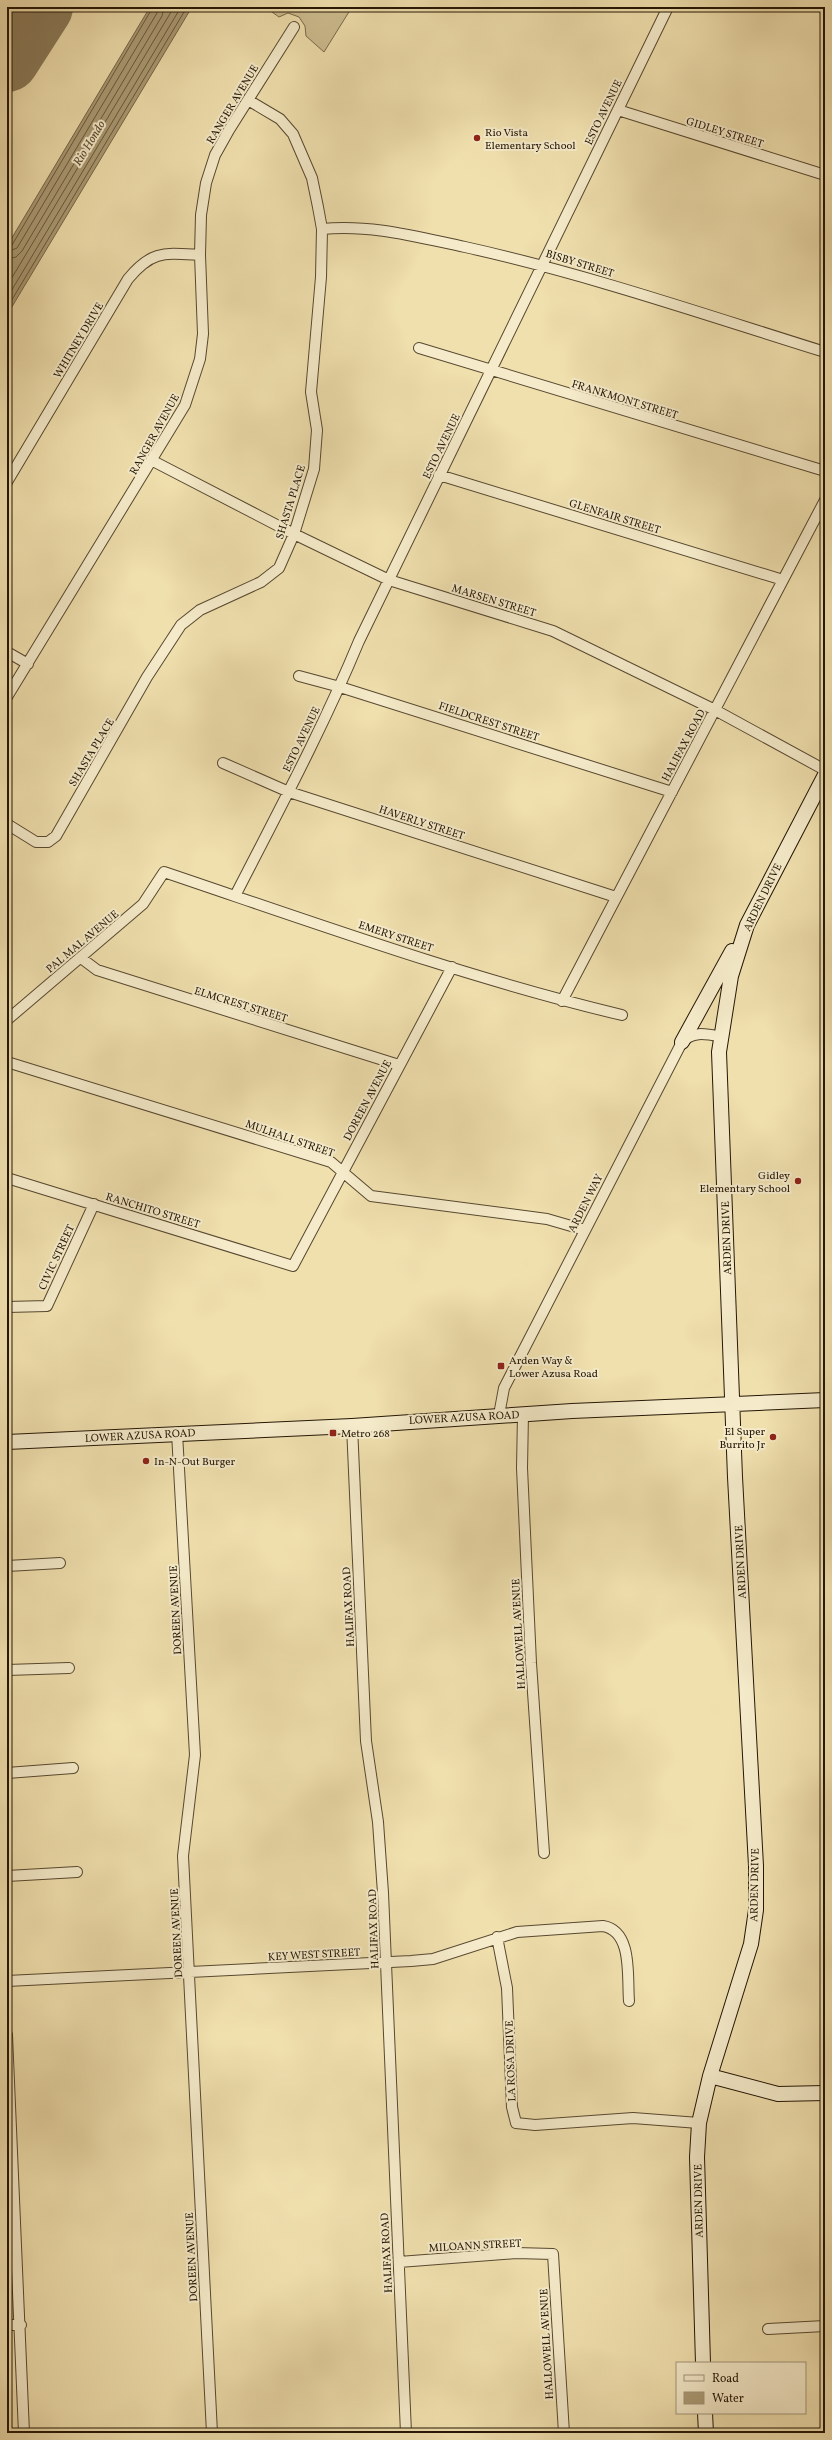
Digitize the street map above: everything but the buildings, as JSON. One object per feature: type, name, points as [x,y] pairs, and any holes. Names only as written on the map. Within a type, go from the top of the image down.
[{"type":"street","name":"ESTO AVENUE","points":[[235,896],[289,792],[340,686],[359,641],[439,475],[668,7]]},
{"type":"street","name":"RANGER AVENUE","points":[[7,697],[153,461],[185,405],[200,359],[203,334],[200,255],[201,215],[206,183],[215,155],[294,27]]},
{"type":"street","name":"SHASTA PLACE","points":[[7,824],[36,842],[48,842],[56,836],[147,677],[181,625],[200,610],[261,582],[279,568],[294,534],[314,469],[317,430],[311,392],[322,229],[312,178],[293,134],[280,118],[248,100]]},
{"type":"street","name":"GIDLEY STREET","points":[[618,110],[825,175]]},
{"type":"street","name":"BISBY STREET","points":[[322,229],[343,227],[385,230],[542,264],[825,352]]},
{"type":"street","name":"WHITNEY DRIVE","points":[[7,482],[128,279],[140,264],[152,256],[168,254],[200,255]]},
{"type":"street","name":"FRANKMONT STREET","points":[[419,348],[825,471]]},
{"type":"street","name":"MARSEN STREET","points":[[153,461],[294,534],[389,580],[553,631],[715,710],[825,770]]},
{"type":"street","name":"GLENFAIR STREET","points":[[439,475],[783,580]]},
{"type":"street","name":"HALIFAX ROAD","points":[[562,1001],[825,500]]},
{"type":"street","points":[[7,652],[28,664]]},
{"type":"street","name":"FIELDCREST STREET","points":[[299,676],[340,686],[672,792]]},
{"type":"street","name":"HAVERLY STREET","points":[[224,763],[289,792],[616,897]]},
{"type":"street","name":"ARDEN DRIVE","points":[[703,2362],[697,2157],[699,2123],[710,2076],[749,1951],[756,1910],[756,1866],[735,1477],[734,1404],[719,1052],[731,976],[747,925],[825,775]]},
{"type":"street","name":"EMERY STREET","points":[[164,872],[452,967],[562,1001],[622,1015]]},
{"type":"street","name":"PAL MAL AVENUE","points":[[7,1020],[143,904],[164,872]]},
{"type":"street","points":[[682,1042],[747,925]]},
{"type":"street","name":"ELMCREST STREET","points":[[81,958],[97,970],[399,1065]]},
{"type":"street","name":"DOREEN AVENUE","points":[[293,1266],[452,967]]},
{"type":"street","points":[[682,1042],[690,1036],[698,1034],[722,1037]]},
{"type":"street","name":"ARDEN WAY","points":[[499,1416],[504,1388],[682,1042]]},
{"type":"street","name":"MULHALL STREET","points":[[7,1062],[331,1162],[342,1173],[371,1196],[547,1219],[585,1230]]},
{"type":"street","name":"RANCHITO STREET","points":[[7,1178],[293,1266]]},
{"type":"street","name":"CIVIC STREET","points":[[7,1307],[47,1306],[94,1204]]},
{"type":"street","name":"LOWER AZUSA ROAD","points":[[7,1442],[352,1426],[523,1414],[825,1400]]},
{"type":"street","name":"HALLOWELL AVENUE","points":[[523,1414],[522,1468],[530,1655],[544,1853]]},
{"type":"street","name":"HALIFAX ROAD","points":[[352,1426],[366,1741],[381,1852],[406,2433]]},
{"type":"street","name":"DOREEN AVENUE","points":[[178,1433],[195,1755],[184,1856],[193,2070],[212,2433]]},
{"type":"street","points":[[7,1566],[60,1563]]},
{"type":"street","points":[[7,1670],[69,1668]]},
{"type":"street","points":[[7,1773],[73,1768]]},
{"type":"street","points":[[7,1876],[77,1872]]},
{"type":"street","name":"KEY WEST STREET","points":[[7,1981],[386,1963],[433,1959],[497,1937],[517,1932],[603,1926],[614,1928],[622,1937],[629,2000]]},
{"type":"street","name":"LA ROSA DRIVE","points":[[497,1937],[507,1988],[512,2107],[516,2123],[535,2125],[633,2118],[699,2123]]},
{"type":"street","points":[[7,2035],[10,2159],[21,2325],[24,2433]]},
{"type":"street","points":[[710,2076],[754,2090],[778,2094],[825,2093]]},
{"type":"street","name":"MILOANN STREET","points":[[398,2262],[516,2253],[553,2254]]},
{"type":"street","name":"HALLOWELL AVENUE","points":[[553,2254],[564,2433]]},
{"type":"street","points":[[7,2325],[21,2325]]},
{"type":"street","points":[[768,2329],[825,2326]]},
{"type":"street","points":[[705,2414],[706,2433]]},
{"type":"shaded area","points":[[265,7],[352,7],[324,52],[306,36],[305,26],[299,17],[288,13],[279,17]]},
{"type":"water","name":"Rio Hondo","points":[[150,7],[192,7],[7,315],[7,246]]},
{"type":"runway","points":[[7,60],[41,7]]},
{"type":"place","name":"Rio Vista Elementary School","points":[[477,138]]},
{"type":"place","name":"Gidley Elementary School","points":[[798,1181]]},
{"type":"place","name":"Arden Way & Lower Azusa Road","points":[[501,1366]]},
{"type":"place","name":"Metro 268","points":[[333,1433]]},
{"type":"place","name":"El Super Burrito Jr","points":[[773,1437]]},
{"type":"place","name":"In-N-Out Burger","points":[[146,1461]]}]
